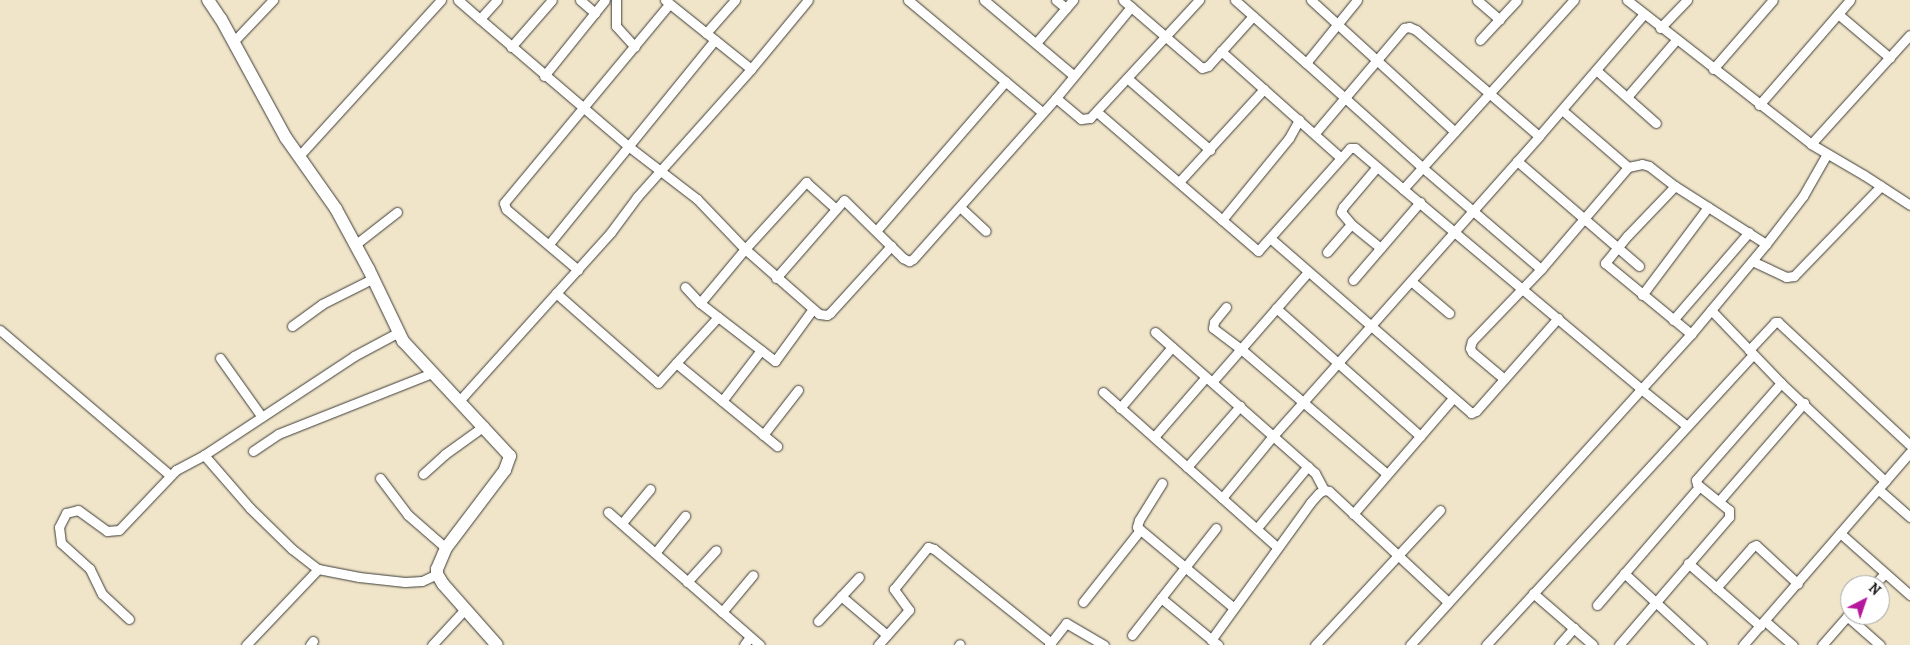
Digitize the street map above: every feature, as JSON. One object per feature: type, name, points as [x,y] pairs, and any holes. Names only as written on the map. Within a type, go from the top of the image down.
[{"type":"street","points":[[208,0],[234,41],[286,138],[336,209],[374,278],[399,332],[413,353],[484,426],[510,456],[509,462],[446,548],[438,562],[437,574],[443,584],[466,608],[496,645]]},
{"type":"street","points":[[234,41],[273,0]]},
{"type":"street","points":[[299,156],[441,0]]},
{"type":"street","points":[[458,0],[544,76],[661,173],[697,200],[745,249],[812,310],[824,315],[830,313],[891,246]]},
{"type":"street","points":[[480,19],[497,0]]},
{"type":"street","points":[[511,47],[552,0]]},
{"type":"street","points":[[580,0],[595,13]]},
{"type":"street","points":[[544,76],[605,0]]},
{"type":"street","points":[[616,0],[616,26],[635,46]]},
{"type":"street","points":[[706,33],[735,0]]},
{"type":"street","points":[[460,401],[611,232],[637,197],[661,173],[808,0]]},
{"type":"street","points":[[908,0],[1042,112]]},
{"type":"street","points":[[984,0],[1073,75]]},
{"type":"street","points":[[1056,0],[1066,8]]},
{"type":"street","points":[[1036,43],[1073,0]]},
{"type":"street","points":[[1123,0],[1199,68],[1208,66],[1253,16]]},
{"type":"street","points":[[1056,98],[1081,119],[1090,118],[1098,112],[1199,0]]},
{"type":"street","points":[[1235,0],[1423,168],[1541,269]]},
{"type":"street","points":[[1311,0],[1455,132]]},
{"type":"street","points":[[1306,63],[1357,0]]},
{"type":"street","points":[[1478,0],[1500,20]]},
{"type":"street","points":[[1480,40],[1517,0]]},
{"type":"street","points":[[1403,189],[1574,0]]},
{"type":"street","points":[[1627,0],[1660,28],[1811,144],[1910,205]]},
{"type":"street","points":[[1660,28],[1687,0]]},
{"type":"street","points":[[1713,69],[1773,0]]},
{"type":"street","points":[[1759,105],[1850,0]]},
{"type":"street","points":[[578,270],[506,209],[504,203],[635,46],[667,2],[751,69]]},
{"type":"street","points":[[776,278],[844,200],[906,260],[911,261],[1056,98],[1073,75],[1131,7]]},
{"type":"street","points":[[1222,498],[1274,436],[1474,211],[1644,14]]},
{"type":"street","points":[[1838,14],[1890,58]]},
{"type":"street","points":[[1314,133],[1404,28],[1409,27],[1416,30],[1539,136]]},
{"type":"street","points":[[1811,144],[1910,35]]},
{"type":"street","points":[[549,244],[715,40]]},
{"type":"street","points":[[1627,97],[1676,40]]},
{"type":"street","points":[[1221,51],[1300,120],[1340,158]]},
{"type":"street","points":[[1596,70],[1656,123]]},
{"type":"street","points":[[1127,78],[1210,150]]},
{"type":"street","points":[[876,231],[1006,81]]},
{"type":"street","points":[[1178,182],[1210,150],[1264,90]]},
{"type":"street","points":[[1562,110],[1628,167]]},
{"type":"street","points":[[1098,112],[1258,252],[1340,158],[1352,147],[1687,426]]},
{"type":"street","points":[[1222,220],[1289,138],[1300,120]]},
{"type":"street","points":[[1423,645],[1413,642],[1691,334],[1766,244],[1803,196],[1827,154]]},
{"type":"street","points":[[1517,161],[1583,220],[1639,266]]},
{"type":"street","points":[[1503,378],[1472,352],[1470,345],[1541,269],[1628,167],[1642,164],[1648,166],[1671,181],[1674,186],[1766,244]]},
{"type":"street","points":[[1376,168],[1341,210],[1342,214],[1351,224],[1381,248]]},
{"type":"street","points":[[700,303],[745,249],[806,182],[836,209]]},
{"type":"street","points":[[1674,186],[1606,263],[1691,334]]},
{"type":"street","points":[[1752,261],[1786,277],[1794,276],[1881,186]]},
{"type":"street","points":[[1353,280],[1420,202]]},
{"type":"street","points":[[960,207],[986,231]]},
{"type":"street","points":[[1642,295],[1708,207]]},
{"type":"street","points":[[356,244],[397,212]]},
{"type":"street","points":[[1327,252],[1351,224]]},
{"type":"street","points":[[1673,320],[1749,232]]},
{"type":"street","points":[[1270,238],[1468,412],[1474,413],[1558,318]]},
{"type":"street","points":[[1154,437],[1209,379],[1241,349],[1308,272]]},
{"type":"street","points":[[292,326],[322,304],[374,278]]},
{"type":"street","points":[[1411,281],[1449,313]]},
{"type":"street","points":[[685,287],[700,303],[775,361],[812,310]]},
{"type":"street","points":[[556,293],[658,383],[718,317]]},
{"type":"street","points":[[1226,307],[1214,322],[1212,328],[1241,349],[1387,474]]},
{"type":"street","points":[[1276,308],[1420,436]]},
{"type":"street","points":[[1711,310],[1781,383],[1885,481]]},
{"type":"street","points":[[1486,645],[1687,426],[1751,353],[1775,322],[1778,322],[1910,445]]},
{"type":"street","points":[[0,330],[170,475]]},
{"type":"street","points":[[128,619],[102,594],[90,569],[61,543],[59,528],[66,513],[73,510],[81,512],[107,531],[118,530],[170,475],[204,455],[354,356],[399,332]]},
{"type":"street","points":[[1155,332],[1308,466],[1320,478],[1324,490],[1353,514],[1448,602]]},
{"type":"street","points":[[1120,408],[1172,347]]},
{"type":"street","points":[[722,401],[761,350]]},
{"type":"street","points":[[220,358],[262,417]]},
{"type":"street","points":[[676,363],[776,446]]},
{"type":"street","points":[[253,451],[278,434],[432,373]]},
{"type":"street","points":[[1619,645],[1730,515],[1729,510],[1699,486],[1696,480],[1781,383]]},
{"type":"street","points":[[763,435],[798,390]]},
{"type":"street","points":[[1103,392],[1277,547]]},
{"type":"street","points":[[1353,514],[1453,398]]},
{"type":"street","points":[[1718,501],[1804,403]]},
{"type":"street","points":[[1187,467],[1240,406]]},
{"type":"street","points":[[423,474],[445,454],[484,426]]},
{"type":"street","points":[[1743,645],[1798,584],[1910,452]]},
{"type":"street","points":[[204,455],[271,529],[292,550],[318,569],[359,577],[405,582],[422,581],[437,574]]},
{"type":"street","points":[[1257,528],[1308,466]]},
{"type":"street","points":[[380,478],[408,515],[446,548]]},
{"type":"street","points":[[1162,483],[1139,520],[1138,527],[1234,608]]},
{"type":"street","points":[[1597,605],[1699,486]]},
{"type":"street","points":[[622,524],[650,489]]},
{"type":"street","points":[[1878,489],[1910,516]]},
{"type":"street","points":[[1161,598],[1215,642],[1234,608],[1277,547],[1314,498],[1324,490]]},
{"type":"street","points":[[1315,645],[1440,510]]},
{"type":"street","points":[[608,512],[760,645]]},
{"type":"street","points":[[655,553],[685,516]]},
{"type":"street","points":[[1132,635],[1216,528]]},
{"type":"street","points":[[1083,602],[1140,530]]},
{"type":"street","points":[[1840,533],[1910,595]]},
{"type":"street","points":[[1716,588],[1752,547],[1756,545],[1798,584]]},
{"type":"street","points":[[878,645],[909,610],[907,604],[895,593],[896,585],[928,547],[934,549],[1050,644],[1066,623],[1104,645]]},
{"type":"street","points":[[687,582],[716,550]]},
{"type":"street","points":[[1688,564],[1716,588],[1793,645]]},
{"type":"street","points":[[246,645],[318,569]]},
{"type":"street","points":[[1624,573],[1702,645]]},
{"type":"street","points":[[722,612],[753,575]]},
{"type":"street","points":[[818,621],[859,577]]},
{"type":"street","points":[[1533,593],[1593,645]]},
{"type":"street","points":[[841,596],[887,635]]},
{"type":"street","points":[[432,645],[466,608]]},
{"type":"street","points":[[1822,645],[1840,624]]},
{"type":"street","points":[[1860,625],[1880,645]]},
{"type":"street","points":[[1559,645],[1574,628]]},
{"type":"street","points":[[744,645],[750,637]]}]
